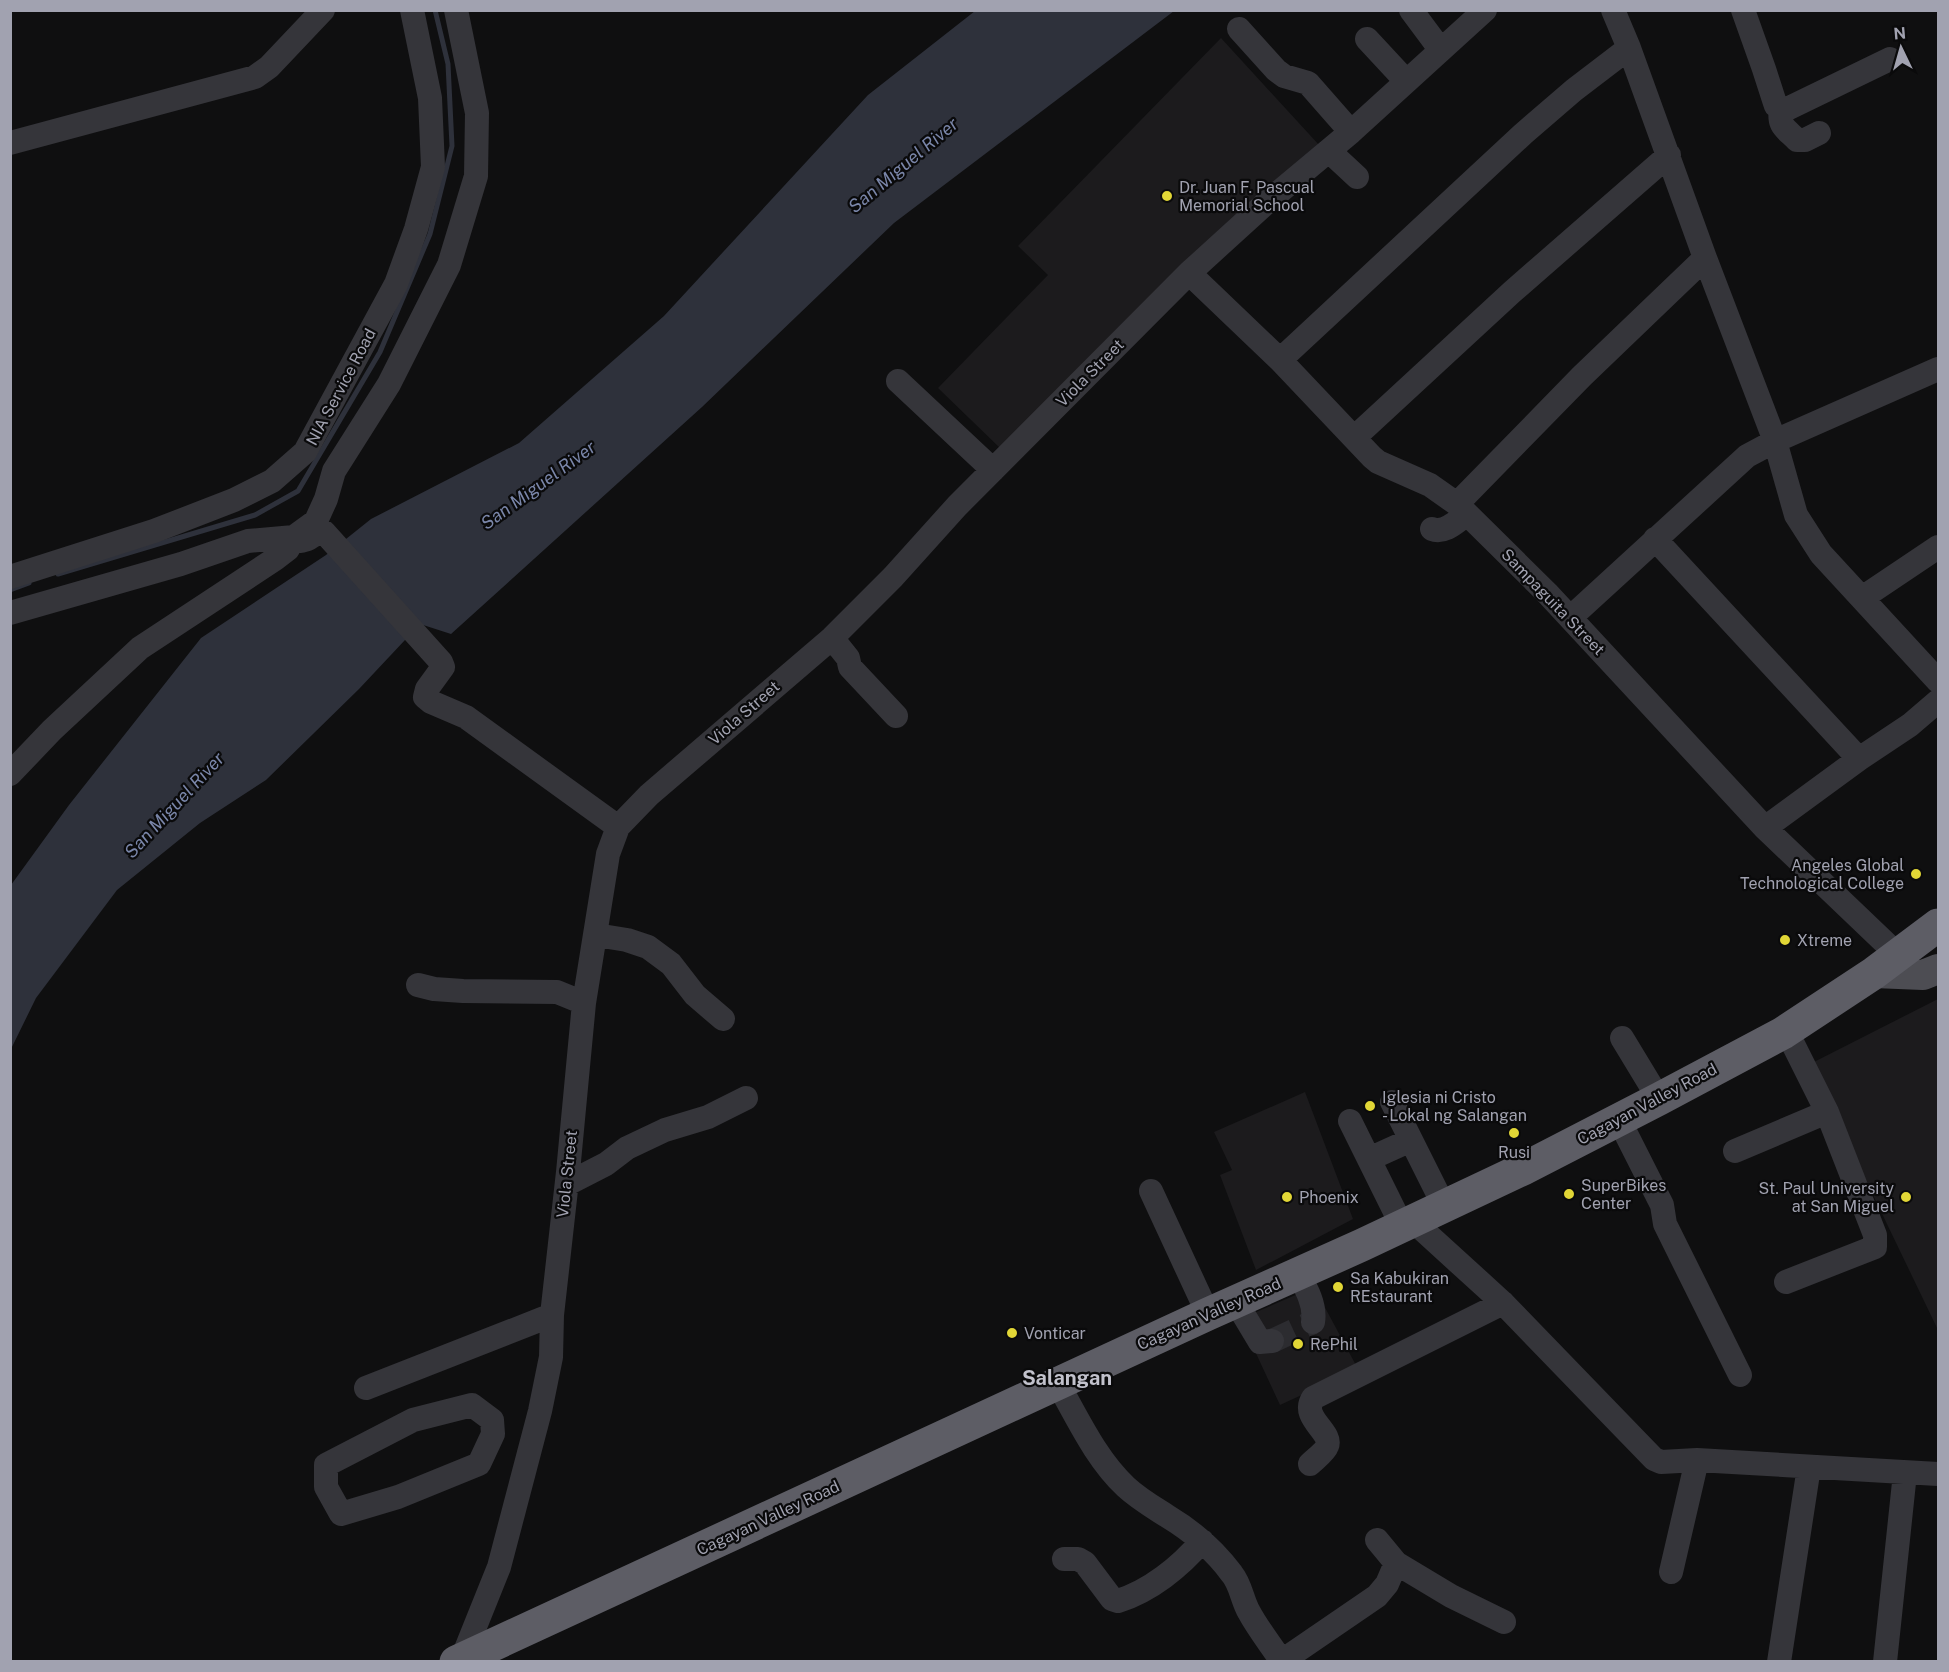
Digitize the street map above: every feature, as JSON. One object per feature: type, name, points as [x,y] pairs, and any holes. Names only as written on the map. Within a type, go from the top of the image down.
[{"type":"highway","name":"Cagayan Valley Road","points":[[459,1660],[1523,1169],[1784,1033],[1886,964],[1938,925]]},
{"type":"main road","points":[[1886,964],[1923,975],[1938,969]]},
{"type":"street","points":[[10,143],[255,77],[269,67],[323,10]]},
{"type":"street","name":"NIA Service Road","points":[[10,577],[154,531],[234,500],[272,480],[319,462],[396,284],[416,229],[433,167],[430,98],[412,10]]},
{"type":"street","points":[[10,774],[52,730],[140,648],[275,559],[288,549],[294,537],[316,521],[326,499],[319,462],[389,384],[449,265],[476,176],[477,113],[456,10]]},
{"type":"street","points":[[1411,10],[1440,49]]},
{"type":"street","name":"Viola Street","points":[[459,1660],[499,1567],[540,1411],[551,1357],[552,1314],[584,1003],[608,854],[618,827],[649,795],[832,638],[893,577],[957,506],[1189,273],[1351,132],[1485,10]]},
{"type":"street","points":[[1613,10],[1775,441],[1796,515],[1821,554],[1938,681]]},
{"type":"street","points":[[1743,10],[1776,106],[1781,109],[1789,108],[1890,59]]},
{"type":"street","points":[[1239,29],[1276,70],[1284,76],[1308,83],[1351,132]]},
{"type":"street","points":[[1367,39],[1406,81]]},
{"type":"street","points":[[1280,360],[1523,134],[1574,90],[1629,48]]},
{"type":"street","points":[[1781,109],[1781,125],[1797,140],[1805,140],[1819,133]]},
{"type":"street","points":[[1329,151],[1357,177]]},
{"type":"street","points":[[1355,437],[1512,292],[1669,155]]},
{"type":"street","points":[[1432,529],[1443,530],[1582,376],[1706,258]]},
{"type":"street","name":"Sampaguita Street","points":[[1189,273],[1280,360],[1378,462],[1430,485],[1462,509],[1570,618],[1765,828],[1886,964]]},
{"type":"street","points":[[1570,618],[1747,456],[1775,441],[1938,369]]},
{"type":"street","points":[[898,381],[993,470]]},
{"type":"street","points":[[10,613],[181,564],[248,541],[294,537],[301,541],[319,532],[324,532],[441,662],[443,667],[427,690],[425,697],[431,702],[466,717],[618,827]]},
{"type":"street","points":[[1655,539],[1859,759]]},
{"type":"street","points":[[1862,598],[1938,547]]},
{"type":"street","points":[[832,638],[848,658],[850,667],[896,716]]},
{"type":"street","points":[[1765,828],[1859,759],[1910,725],[1938,701]]},
{"type":"street","points":[[596,935],[627,940],[648,947],[671,964],[695,995],[723,1019]]},
{"type":"street","points":[[418,985],[453,990],[557,992],[584,1003]]},
{"type":"street","points":[[1784,1033],[1793,1044],[1827,1112],[1875,1235],[1875,1246],[1786,1282]]},
{"type":"street","points":[[1622,1038],[1659,1099]]},
{"type":"street","points":[[567,1184],[606,1164],[627,1148],[665,1130],[708,1117],[746,1098]]},
{"type":"street","points":[[1392,1102],[1444,1206]]},
{"type":"street","points":[[1735,1151],[1827,1112]]},
{"type":"street","points":[[1619,1120],[1662,1205],[1665,1224],[1740,1375]]},
{"type":"street","points":[[1350,1121],[1369,1159],[1408,1223],[1503,1303],[1654,1459],[1661,1462],[1696,1460],[1938,1474]]},
{"type":"street","points":[[1369,1159],[1411,1140]]},
{"type":"street","points":[[1151,1191],[1222,1308],[1260,1342],[1272,1341]]},
{"type":"street","points":[[1298,1274],[1308,1292],[1314,1322]]},
{"type":"street","points":[[1310,1464],[1327,1446],[1328,1440],[1310,1413],[1310,1403],[1313,1398],[1503,1303]]},
{"type":"street","points":[[366,1388],[552,1314]]},
{"type":"street","points":[[1058,1384],[1096,1450],[1125,1487],[1202,1541],[1232,1574],[1238,1583],[1248,1610],[1282,1661],[1377,1596],[1388,1584],[1396,1563]]},
{"type":"street","points":[[472,1405],[492,1420],[493,1434],[479,1464],[398,1497],[341,1514],[326,1487],[327,1466],[413,1420],[472,1405]]},
{"type":"street","points":[[493,1434],[530,1444]]},
{"type":"street","points":[[1671,1572],[1696,1460]]},
{"type":"street","points":[[1779,1662],[1809,1467]]},
{"type":"street","points":[[1885,1662],[1905,1473]]},
{"type":"street","points":[[1377,1540],[1396,1563],[1451,1596],[1504,1622]]},
{"type":"street","points":[[1064,1559],[1078,1559],[1085,1563],[1112,1599],[1118,1601],[1153,1584],[1191,1555],[1202,1541]]},
{"type":"shaded area","name":"Dr. Juan F. Pascual Memorial School","points":[[1221,38],[1320,146],[1000,448],[938,388],[1048,275],[1018,246]]},
{"type":"shaded area","name":"St. Paul University at San Miguel","points":[[1938,999],[1938,1330],[1810,1064]]},
{"type":"shaded area","name":"Phoenix","points":[[1305,1092],[1353,1219],[1256,1270],[1220,1175],[1232,1170],[1214,1132]]},
{"type":"shaded area","name":"RePhil","points":[[1314,1287],[1358,1369],[1280,1405],[1240,1319]]},
{"type":"water","name":"San Miguel River","points":[[975,11],[1174,11],[894,223],[702,407],[451,634],[420,624],[359,689],[266,780],[200,823],[117,890],[36,998],[11,1049],[11,885],[69,805],[201,638],[326,555],[371,519],[519,443],[664,316],[868,95]]},
{"type":"waterway","points":[[58,574],[255,515],[298,491],[380,352],[430,234],[452,146],[448,64],[435,10]]},
{"type":"waterway","points":[[10,590],[29,583]]},
{"type":"tunnel","points":[[1272,1341],[1313,1322]]},
{"type":"place","name":"Dr. Juan F. Pascual Memorial School","points":[[1167,196]]},
{"type":"place","name":"Angeles Global Technological College","points":[[1916,874]]},
{"type":"place","name":"Xtreme","points":[[1785,940]]},
{"type":"place","name":"Iglesia ni Cristo - Lokal ng Salangan","points":[[1370,1106]]},
{"type":"place","name":"Rusi","points":[[1514,1133]]},
{"type":"place","name":"SuperBikes Center","points":[[1569,1194]]},
{"type":"place","name":"Phoenix","points":[[1287,1197]]},
{"type":"place","name":"St. Paul University at San Miguel","points":[[1906,1197]]},
{"type":"place","name":"Sa Kabukiran REstaurant","points":[[1338,1287]]},
{"type":"place","name":"Vonticar","points":[[1012,1333]]},
{"type":"place","name":"RePhil","points":[[1298,1344]]},
{"type":"district","name":"Salangan","points":[[1067,1378]]}]
